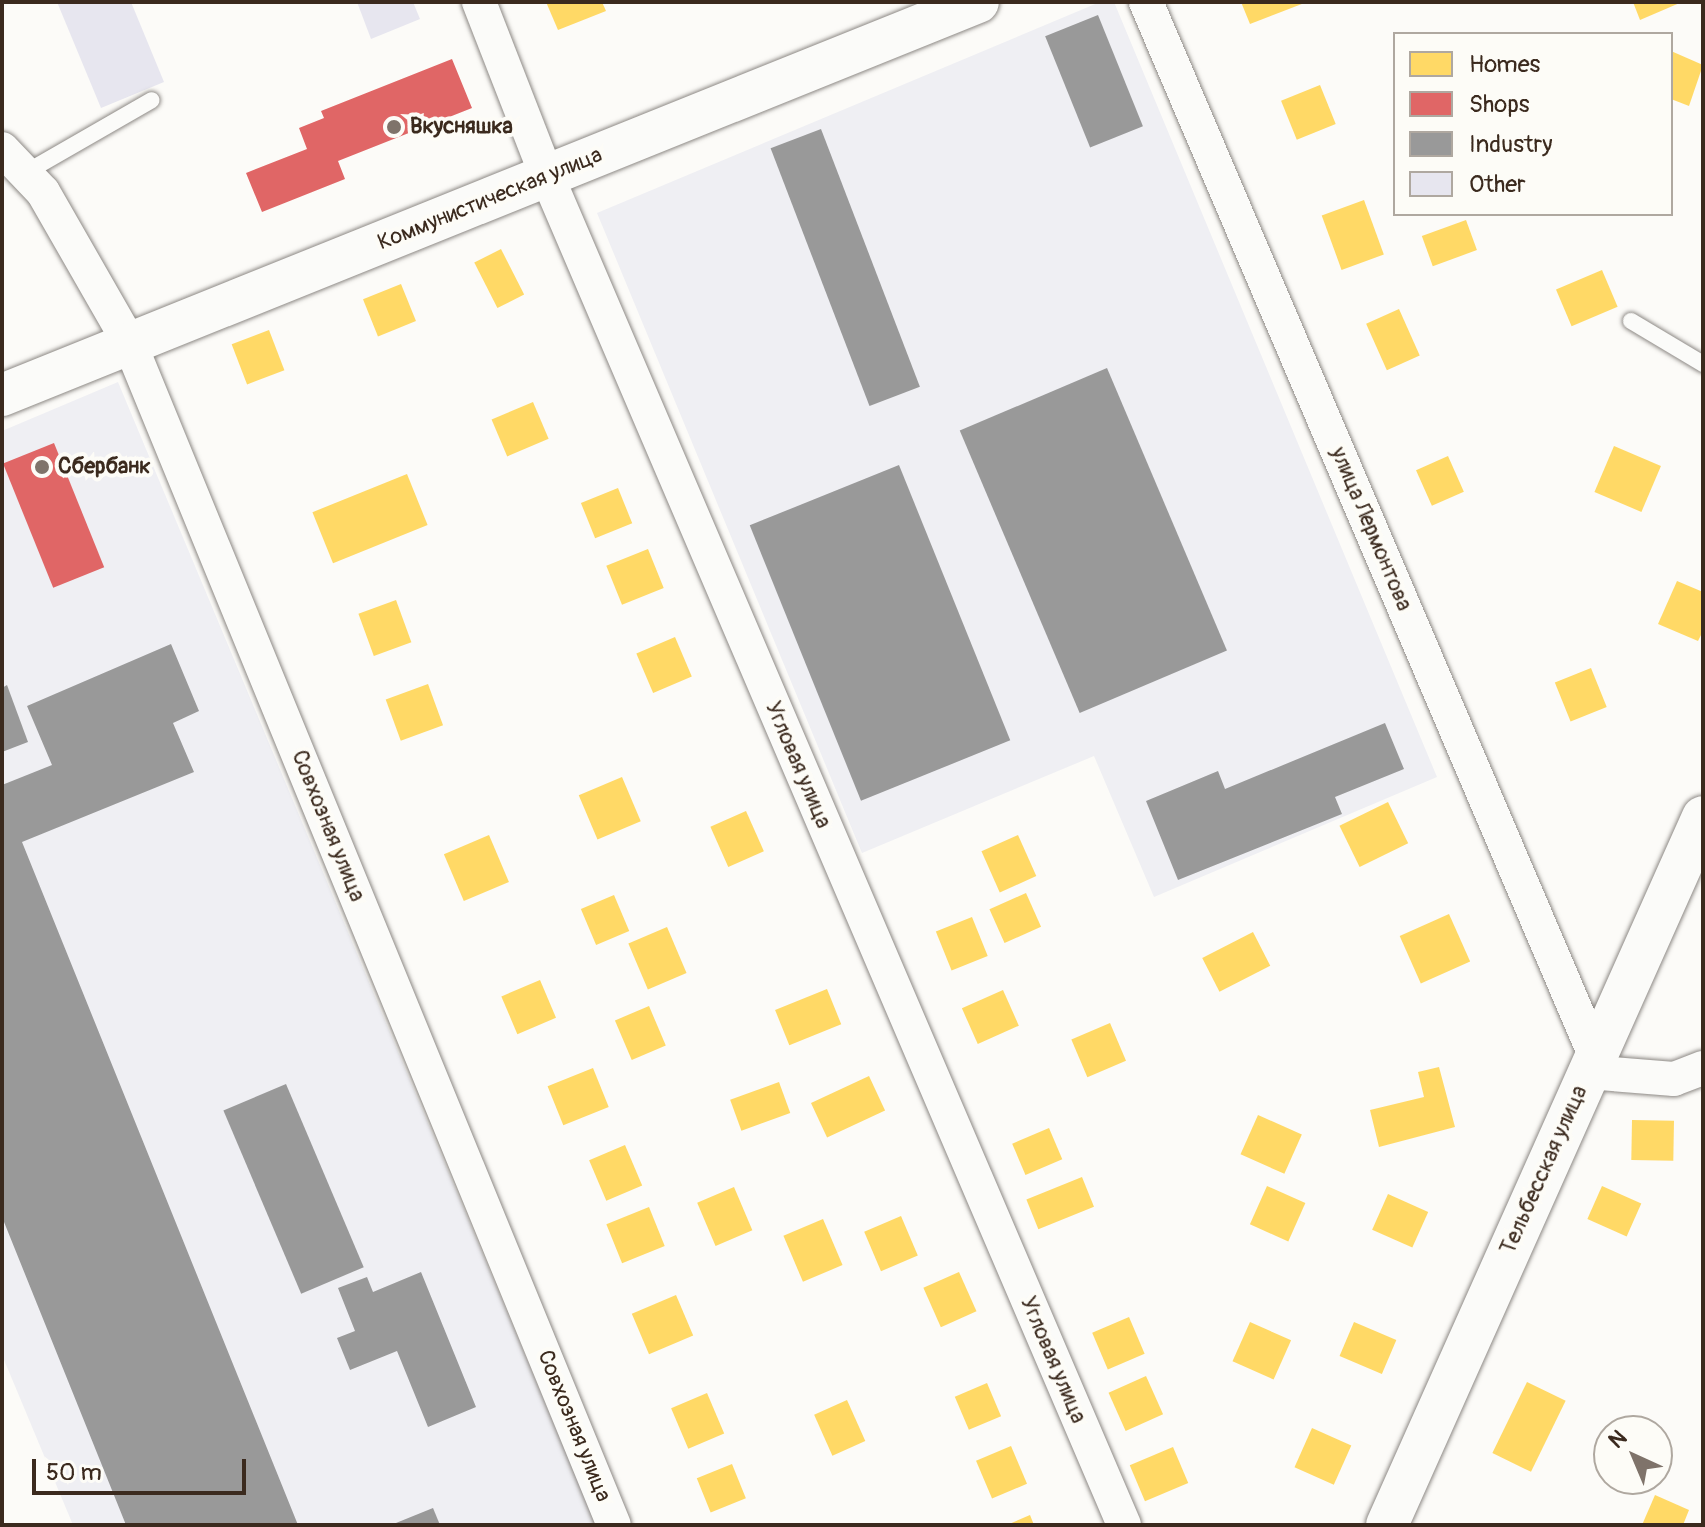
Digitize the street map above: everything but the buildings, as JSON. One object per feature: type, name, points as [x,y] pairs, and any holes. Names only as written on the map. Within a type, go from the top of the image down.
[{"type":"street","name":"Угловая улица","points":[[479,2],[547,176],[1124,1525]]},
{"type":"street","name":"Коммунистическая улица","points":[[2,395],[978,2]]},
{"type":"street","name":"улица Лермонтова","points":[[1146,2],[1591,1064]]},
{"type":"street","name":"Совхозная улица","points":[[13,161],[43,192],[130,344],[614,1525]]},
{"type":"street","name":"Тельбесская улица","points":[[1387,1525],[1703,817]]},
{"type":"street","points":[[1591,1064],[1674,1079],[1703,1068]]},
{"type":"lane","points":[[13,161],[152,100]]},
{"type":"lane","points":[[1631,321],[1703,364]]},
{"type":"shaded area","points":[[1100,2],[1114,2],[1437,777],[1154,897],[1094,756],[862,853],[597,213]]},
{"type":"shaded area","points":[[118,382],[596,1525],[73,1525],[2,1355],[2,431]]},
{"type":"place","name":"Вкусняшка","points":[[394,127]]},
{"type":"place","name":"Сбербанк","points":[[42,467]]}]
